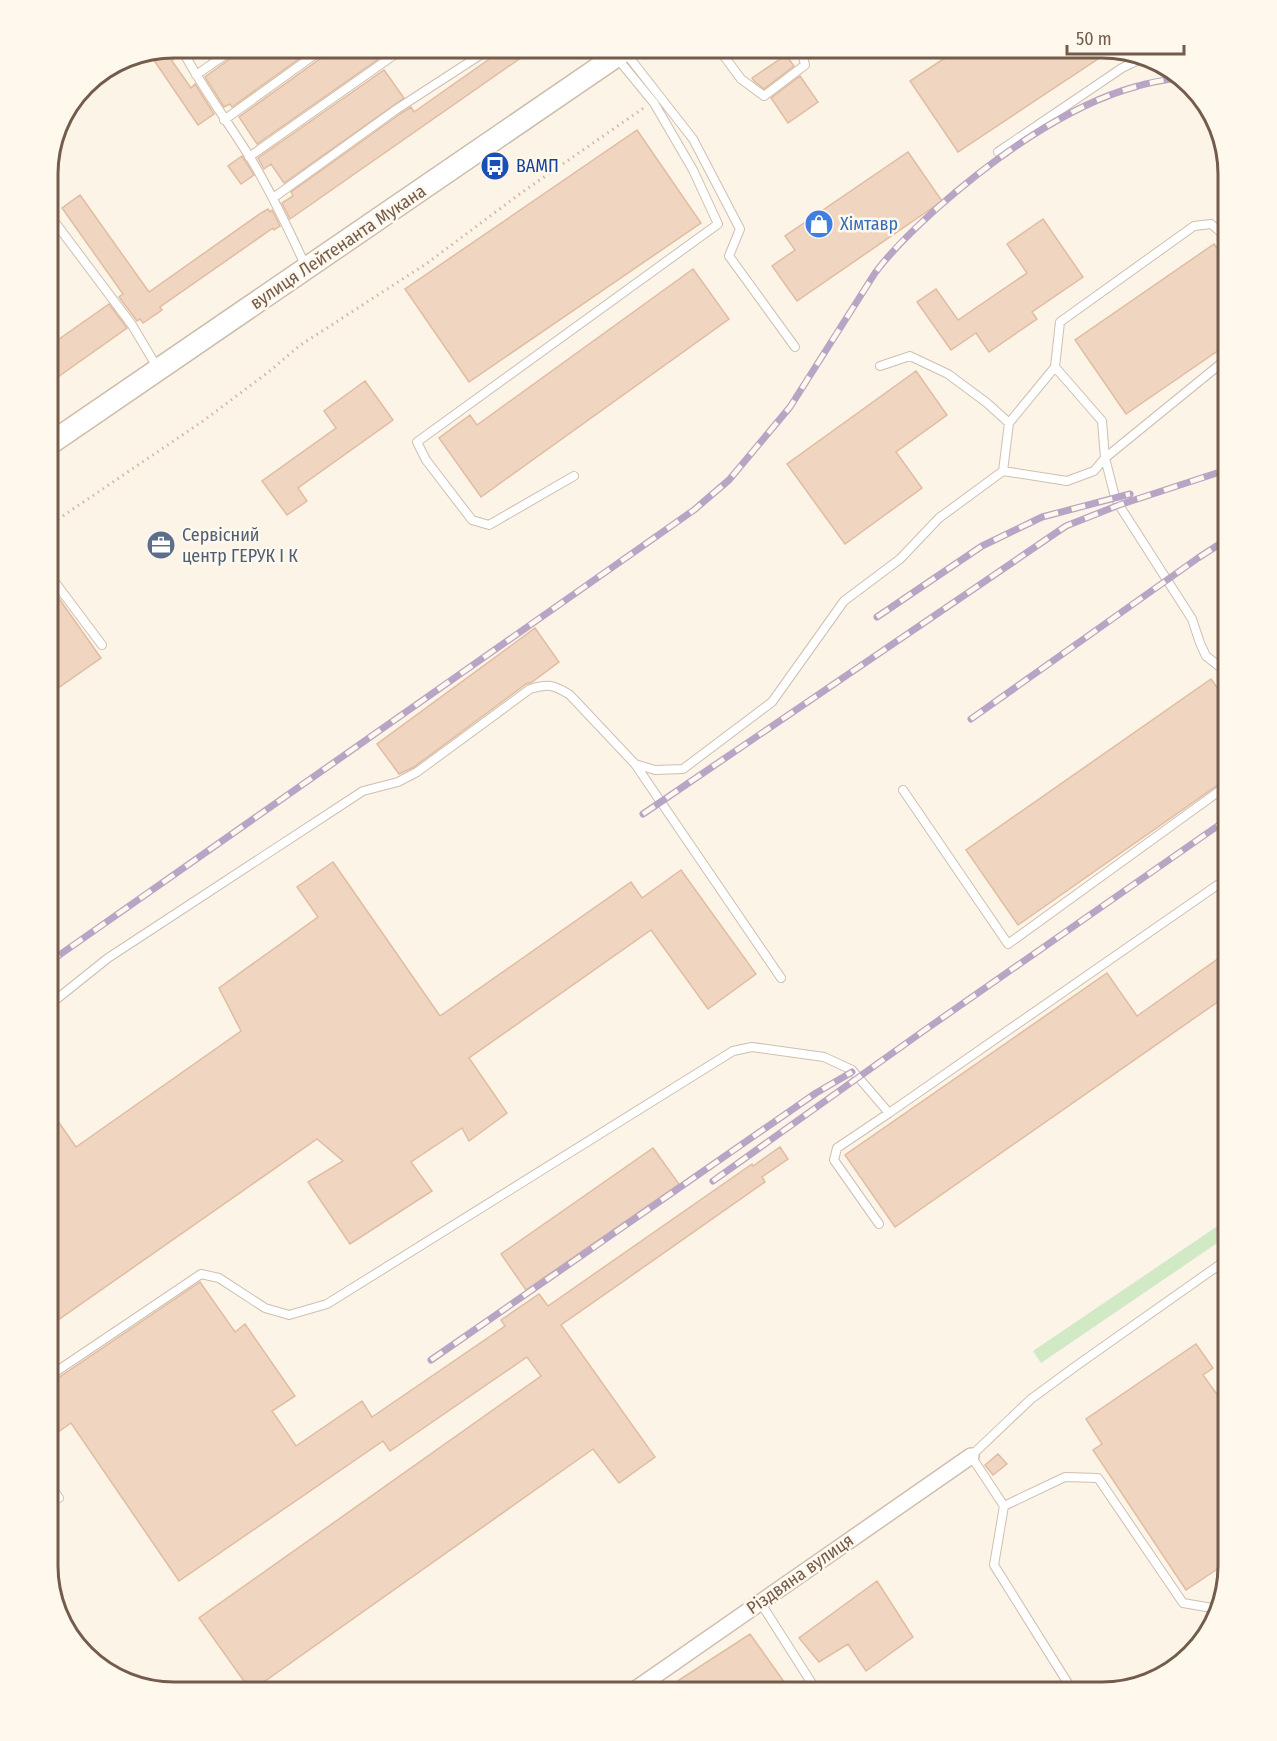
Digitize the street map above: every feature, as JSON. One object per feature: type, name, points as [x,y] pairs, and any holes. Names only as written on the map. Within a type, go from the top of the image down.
[{"type":"main road","name":"вулиця Лейтенанта Мукана","points":[[59,438],[613,59]]},
{"type":"street","name":"Різдвяна вулиця","points":[[646,1682],[971,1455]]},
{"type":"lane","points":[[187,59],[273,198],[307,268]]},
{"type":"lane","points":[[196,75],[219,59]]},
{"type":"lane","points":[[224,120],[309,59]]},
{"type":"lane","points":[[249,157],[388,59]]},
{"type":"lane","points":[[273,198],[397,110],[474,59]]},
{"type":"lane","points":[[574,476],[489,525],[471,520],[426,460],[417,442],[718,224],[693,170],[627,59]]},
{"type":"lane","points":[[629,59],[693,139],[740,229],[729,256],[795,347]]},
{"type":"lane","points":[[726,59],[741,79],[764,96],[806,65],[804,59]]},
{"type":"lane","points":[[998,152],[1133,63]]},
{"type":"lane","points":[[1004,471],[1009,423],[1055,367],[1060,322],[1194,226],[1211,224],[1218,230]]},
{"type":"lane","points":[[59,228],[132,325],[159,370]]},
{"type":"lane","points":[[880,366],[910,356],[948,374],[987,403],[1009,423]]},
{"type":"lane","points":[[635,764],[655,770],[682,769],[772,702],[844,601],[900,559],[939,518],[1004,471],[1067,481],[1094,471],[1105,458],[1218,366]]},
{"type":"lane","points":[[1055,367],[1102,421],[1105,458],[1115,497],[1192,619],[1206,656],[1218,665]]},
{"type":"lane","points":[[59,587],[102,645]]},
{"type":"lane","points":[[58,998],[108,958],[363,791],[398,782],[417,772],[530,689],[546,685],[558,687],[570,695],[635,764],[781,978]]},
{"type":"lane","points":[[903,790],[1008,944],[1218,792]]},
{"type":"lane","points":[[879,1224],[834,1160],[837,1148],[1218,885]]},
{"type":"lane","points":[[58,1370],[201,1274],[219,1278],[265,1308],[290,1315],[327,1304],[733,1051],[752,1047],[824,1057],[852,1070],[889,1113]]},
{"type":"lane","points":[[1067,1682],[994,1565],[1004,1506],[971,1455],[1040,1393],[1218,1266]]},
{"type":"lane","points":[[1004,1506],[1065,1477],[1098,1478],[1183,1603],[1211,1609]]},
{"type":"lane","points":[[760,1602],[811,1682]]},
{"type":"path","points":[[59,519],[202,421],[271,370],[299,346],[426,264],[521,193],[652,102]]},
{"type":"green space","points":[[1218,1226],[1218,1242],[1041,1363],[1033,1351]]},
{"type":"building","points":[[174,59],[172,61],[191,88],[195,84],[214,114],[198,125],[154,61]]},
{"type":"building","points":[[230,59],[299,59],[232,107],[230,104],[224,107],[205,77]]},
{"type":"building","points":[[320,59],[377,60],[257,144],[239,117]]},
{"type":"building","points":[[489,59],[519,59],[290,219],[282,203],[293,196],[291,192],[400,114],[411,107],[414,112]]},
{"type":"building","points":[[780,59],[789,59],[794,66],[764,89],[752,78]]},
{"type":"building","points":[[943,59],[1098,59],[958,152],[910,81]]},
{"type":"building","points":[[384,70],[404,98],[284,183],[271,164],[264,169],[258,158]]},
{"type":"building","points":[[800,76],[818,102],[788,123],[771,98]]},
{"type":"building","points":[[637,130],[701,223],[469,382],[405,289]]},
{"type":"building","points":[[908,152],[942,201],[797,301],[772,266],[795,250],[785,236]]},
{"type":"building","points":[[242,156],[254,175],[241,184],[228,166]]},
{"type":"building","points":[[80,195],[149,292],[268,209],[270,212],[272,210],[280,226],[274,230],[273,228],[160,307],[162,310],[143,323],[140,319],[137,321],[119,297],[123,294],[62,208]]},
{"type":"building","points":[[1043,219],[1083,277],[1032,312],[1037,319],[989,352],[976,333],[951,350],[917,302],[936,289],[958,320],[1027,273],[1007,244]]},
{"type":"building","points":[[1214,244],[1218,250],[1218,351],[1126,414],[1075,340]]},
{"type":"building","points":[[693,269],[729,319],[481,497],[439,438],[470,415],[477,425]]},
{"type":"building","points":[[109,304],[127,328],[59,376],[59,339]]},
{"type":"building","points":[[916,371],[947,415],[896,452],[922,488],[845,544],[787,464]]},
{"type":"building","points":[[365,381],[393,420],[298,488],[307,501],[287,515],[262,481],[336,428],[324,411]]},
{"type":"building","points":[[59,598],[101,658],[59,688]]},
{"type":"building","points":[[535,628],[559,662],[414,767],[399,774],[377,744]]},
{"type":"building","points":[[1211,679],[1218,689],[1218,785],[1018,925],[966,850]]},
{"type":"building","points":[[333,862],[440,1016],[631,882],[642,898],[681,870],[756,974],[708,1009],[651,930],[469,1058],[507,1113],[469,1141],[462,1128],[411,1162],[432,1191],[350,1244],[308,1182],[343,1161],[317,1139],[58,1320],[58,1122],[76,1147],[241,1031],[219,988],[318,917],[297,887]]},
{"type":"building","points":[[1218,959],[1218,1002],[895,1227],[845,1155],[1107,973],[1137,1016]]},
{"type":"building","points":[[780,1147],[788,1159],[762,1177],[765,1182],[561,1325],[655,1457],[619,1483],[593,1449],[264,1682],[245,1682],[199,1618],[541,1376],[527,1357],[390,1451],[383,1441],[179,1581],[71,1423],[58,1432],[58,1378],[200,1282],[235,1332],[245,1324],[295,1396],[272,1411],[296,1446],[362,1401],[372,1417],[505,1326],[501,1320],[539,1294],[548,1306],[752,1164],[753,1166]]},
{"type":"building","points":[[653,1148],[679,1184],[526,1290],[501,1254]]},
{"type":"building","points":[[1196,1344],[1213,1368],[1203,1375],[1218,1396],[1218,1568],[1186,1590],[1093,1450],[1102,1444],[1086,1419]]},
{"type":"building","points":[[998,1454],[1007,1464],[993,1475],[985,1465]]},
{"type":"building","points":[[877,1581],[913,1637],[866,1671],[848,1644],[819,1662],[799,1638]]},
{"type":"building","points":[[750,1634],[784,1682],[676,1682]]},
{"type":"railway","points":[[58,956],[694,510],[729,480],[790,407],[888,256],[957,191],[1004,154],[1084,106],[1138,86],[1169,79]]},
{"type":"railway","points":[[643,814],[1066,526],[1119,505],[1218,473]]},
{"type":"railway","points":[[877,617],[982,546],[1042,517],[1130,494]]},
{"type":"railway","points":[[971,719],[1218,545]]},
{"type":"railway","points":[[713,1181],[1218,826]]},
{"type":"railway","points":[[431,1360],[816,1093],[852,1072]]},
{"type":"place","name":"ВАМП","points":[[495,166]]},
{"type":"place","name":"Хімтавр","points":[[819,224]]},
{"type":"place","name":"Сервісний центр ГЕРУК І К","points":[[161,545]]}]
